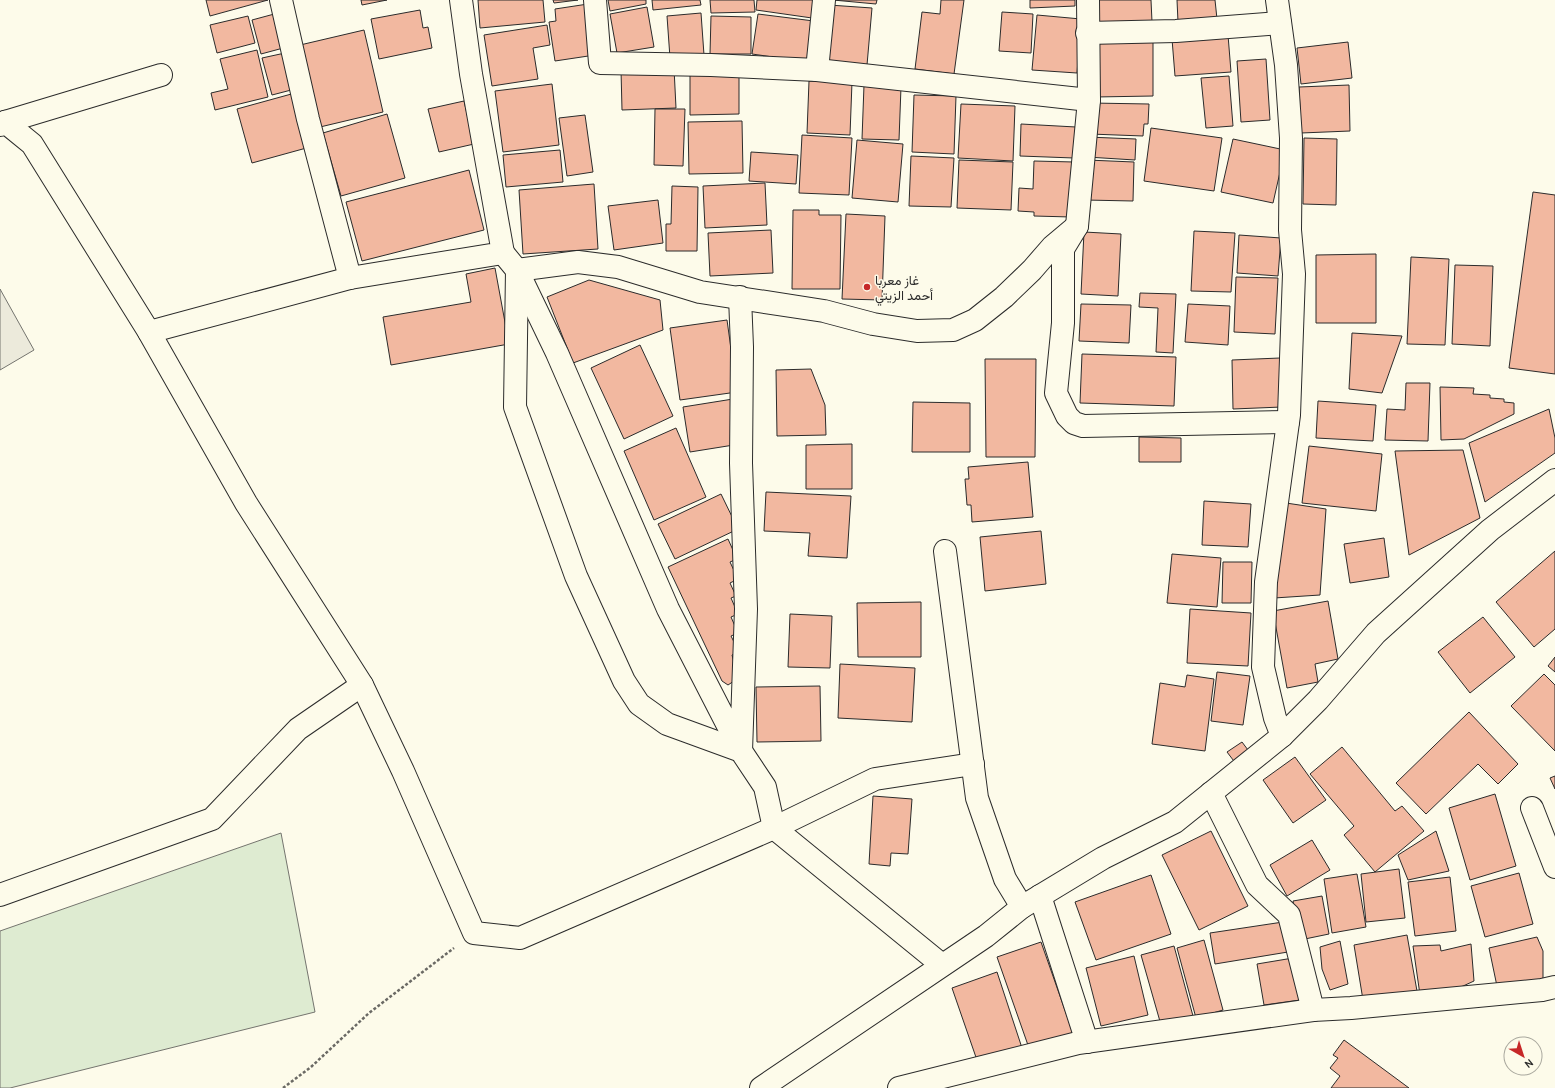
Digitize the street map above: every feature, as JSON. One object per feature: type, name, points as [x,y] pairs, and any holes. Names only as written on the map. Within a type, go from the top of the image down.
[{"type":"street","points":[[281,0],[308,119],[350,278]]},
{"type":"street","points":[[461,0],[471,74],[503,253],[517,270],[557,353],[668,610],[741,750],[765,787],[774,828],[942,966]]},
{"type":"street","points":[[595,0],[600,63],[712,65],[816,70],[1089,100]]},
{"type":"street","points":[[816,70],[824,0]]},
{"type":"street","points":[[1088,0],[1087,32],[1089,100],[1077,226],[1063,250],[1063,323],[1056,393],[1067,416],[1074,423],[1083,426],[1288,422]]},
{"type":"street","points":[[1277,0],[1286,65],[1291,138],[1290,230],[1294,274],[1288,422],[1266,582],[1264,667],[1274,718],[1282,736]]},
{"type":"street","points":[[1087,32],[1176,31],[1280,23]]},
{"type":"street","points":[[3,123],[161,75]]},
{"type":"street","points":[[3,123],[32,144],[148,332],[246,503],[362,685],[403,771],[474,933],[520,938],[774,828],[876,779],[973,764]]},
{"type":"street","points":[[517,270],[578,262],[618,267],[700,292],[824,311],[873,324],[918,331],[954,330],[975,320],[1004,298],[1052,247],[1077,226]]},
{"type":"street","points":[[148,332],[350,278],[503,253]]},
{"type":"street","points":[[517,270],[515,407],[576,576],[624,681],[639,704],[667,724],[741,750]]},
{"type":"street","points":[[740,297],[742,347],[741,463],[746,609],[741,750]]},
{"type":"street","points":[[761,1088],[986,936],[1022,907],[1103,858],[1176,822],[1282,736],[1318,700],[1376,633],[1490,530],[1555,480]]},
{"type":"street","points":[[946,551],[978,798],[1005,879],[1022,907]]},
{"type":"street","points":[[0,896],[212,819],[298,729],[362,685]]},
{"type":"street","points":[[1211,793],[1257,885],[1288,915],[1313,1010]]},
{"type":"street","points":[[1532,808],[1555,867]]},
{"type":"street","points":[[1040,896],[1087,1042]]},
{"type":"street","points":[[899,1088],[1078,1043],[1313,1010],[1542,990],[1555,987]]},
{"type":"path","points":[[283,1088],[311,1068],[369,1013],[474,933]]},
{"type":"green space","points":[[281,833],[315,1012],[10,1088],[0,1088],[0,931]]},
{"type":"shaded area","points":[[0,289],[34,350],[0,370]]},
{"type":"building","points":[[206,0],[268,0],[210,16]]},
{"type":"building","points":[[361,0],[387,0],[362,5]]},
{"type":"building","points":[[478,0],[543,0],[545,22],[480,28]]},
{"type":"building","points":[[553,0],[578,0],[554,3]]},
{"type":"building","points":[[608,0],[646,0],[646,4],[610,11]]},
{"type":"building","points":[[652,0],[700,0],[701,5],[653,10]]},
{"type":"building","points":[[710,0],[754,0],[755,12],[711,13]]},
{"type":"building","points":[[757,0],[822,0],[819,19],[756,10]]},
{"type":"building","points":[[833,0],[877,0],[876,4]]},
{"type":"building","points":[[941,0],[964,0],[954,74],[915,69],[922,12],[940,14]]},
{"type":"building","points":[[1030,0],[1075,0],[1075,6],[1030,8]]},
{"type":"building","points":[[1094,0],[1151,0],[1152,22],[1095,25]]},
{"type":"building","points":[[1177,0],[1215,0],[1217,19],[1178,22]]},
{"type":"building","points":[[588,4],[595,55],[555,61],[549,22],[556,21],[555,9]]},
{"type":"building","points":[[829,5],[872,8],[867,65],[825,62]]},
{"type":"building","points":[[647,7],[654,47],[617,53],[610,14]]},
{"type":"building","points":[[420,10],[423,28],[428,27],[432,48],[379,59],[371,19]]},
{"type":"building","points":[[1002,12],[1033,14],[1031,53],[999,51]]},
{"type":"building","points":[[278,13],[287,47],[261,54],[252,20]]},
{"type":"building","points":[[701,13],[704,55],[670,58],[667,16]]},
{"type":"building","points":[[758,14],[814,21],[808,62],[752,54]]},
{"type":"building","points":[[1037,15],[1081,19],[1077,73],[1032,70]]},
{"type":"building","points":[[248,16],[255,43],[217,53],[210,25]]},
{"type":"building","points":[[711,16],[751,17],[751,54],[710,54]]},
{"type":"building","points":[[547,25],[550,45],[533,48],[538,79],[492,86],[484,35]]},
{"type":"building","points":[[364,30],[383,112],[320,127],[300,45]]},
{"type":"building","points":[[1228,35],[1231,72],[1175,76],[1172,39]]},
{"type":"building","points":[[1095,39],[1153,39],[1153,96],[1095,97]]},
{"type":"building","points":[[1348,42],[1352,78],[1301,84],[1297,48]]},
{"type":"building","points":[[257,50],[268,97],[215,110],[211,93],[228,89],[220,59]]},
{"type":"building","points":[[285,53],[295,89],[272,95],[262,58]]},
{"type":"building","points":[[1266,59],[1270,120],[1241,122],[1237,61]]},
{"type":"building","points":[[674,68],[676,108],[622,110],[621,70]]},
{"type":"building","points":[[739,68],[739,114],[690,115],[690,69]]},
{"type":"building","points":[[1229,76],[1233,126],[1206,128],[1201,78]]},
{"type":"building","points":[[809,81],[852,82],[850,135],[807,133]]},
{"type":"building","points":[[552,84],[559,145],[503,152],[495,91]]},
{"type":"building","points":[[864,85],[901,87],[899,140],[862,139]]},
{"type":"building","points":[[1349,85],[1350,131],[1301,133],[1299,87]]},
{"type":"building","points":[[295,93],[310,147],[252,163],[237,109]]},
{"type":"building","points":[[914,95],[956,96],[954,154],[912,152]]},
{"type":"building","points":[[464,101],[474,144],[439,152],[428,109]]},
{"type":"building","points":[[1091,103],[1149,104],[1148,124],[1144,124],[1143,136],[1090,134]]},
{"type":"building","points":[[961,104],[1015,106],[1013,161],[958,158]]},
{"type":"building","points":[[655,109],[685,109],[683,166],[654,165]]},
{"type":"building","points":[[387,114],[405,178],[341,196],[323,133]]},
{"type":"building","points":[[585,115],[593,172],[567,176],[559,118]]},
{"type":"building","points":[[742,121],[743,173],[689,174],[688,122]]},
{"type":"building","points":[[1021,124],[1076,127],[1074,158],[1020,156]]},
{"type":"building","points":[[1151,128],[1222,138],[1214,191],[1144,181]]},
{"type":"building","points":[[802,135],[852,138],[849,195],[799,193]]},
{"type":"building","points":[[1087,137],[1136,139],[1135,160],[1087,157]]},
{"type":"building","points":[[1304,138],[1337,139],[1336,205],[1303,204]]},
{"type":"building","points":[[1233,139],[1285,150],[1273,203],[1221,192]]},
{"type":"building","points":[[857,140],[903,144],[898,202],[852,198]]},
{"type":"building","points":[[560,150],[563,182],[506,187],[503,155]]},
{"type":"building","points":[[751,152],[798,155],[796,184],[749,181]]},
{"type":"building","points":[[911,156],[954,158],[951,207],[909,206]]},
{"type":"building","points":[[959,160],[1013,162],[1011,210],[957,208]]},
{"type":"building","points":[[1087,160],[1134,162],[1133,201],[1085,200]]},
{"type":"building","points":[[1034,161],[1074,162],[1071,217],[1034,216],[1034,212],[1018,211],[1019,188],[1033,189]]},
{"type":"building","points":[[469,170],[484,230],[362,261],[346,202]]},
{"type":"building","points":[[765,183],[767,225],[705,228],[703,186]]},
{"type":"building","points":[[594,184],[598,249],[523,254],[519,190]]},
{"type":"building","points":[[672,186],[698,187],[697,251],[666,251],[666,224],[671,224]]},
{"type":"building","points":[[1533,192],[1555,195],[1555,374],[1509,368]]},
{"type":"building","points":[[658,200],[663,243],[614,250],[608,206]]},
{"type":"building","points":[[793,210],[819,210],[819,215],[841,215],[840,289],[792,289]]},
{"type":"building","points":[[846,214],[885,216],[882,300],[842,299]]},
{"type":"building","points":[[771,230],[773,273],[710,276],[708,233]]},
{"type":"building","points":[[1194,231],[1235,233],[1231,292],[1191,291]]},
{"type":"building","points":[[1084,232],[1121,234],[1118,296],[1081,294]]},
{"type":"building","points":[[1239,235],[1281,238],[1278,276],[1237,273]]},
{"type":"building","points":[[1376,254],[1376,323],[1316,323],[1316,255]]},
{"type":"building","points":[[1411,257],[1449,259],[1445,345],[1407,344]]},
{"type":"building","points":[[1455,265],[1493,266],[1490,346],[1452,344]]},
{"type":"building","points":[[495,268],[509,344],[391,365],[383,317],[471,302],[466,274]]},
{"type":"building","points":[[1236,277],[1278,278],[1275,334],[1234,332]]},
{"type":"building","points":[[589,280],[660,300],[663,330],[573,363],[547,297]]},
{"type":"building","points":[[1140,293],[1176,294],[1173,353],[1156,352],[1158,308],[1139,307]]},
{"type":"building","points":[[1081,304],[1131,305],[1129,343],[1079,341]]},
{"type":"building","points":[[1188,304],[1230,306],[1228,345],[1185,342]]},
{"type":"building","points":[[727,320],[737,392],[680,400],[670,328]]},
{"type":"building","points":[[1352,333],[1402,336],[1382,393],[1349,389]]},
{"type":"building","points":[[640,345],[673,416],[624,439],[591,368]]},
{"type":"building","points":[[1082,354],[1176,357],[1174,406],[1080,403]]},
{"type":"building","points":[[1280,358],[1282,407],[1233,409],[1232,360]]},
{"type":"building","points":[[985,359],[1036,359],[1035,457],[986,457]]},
{"type":"building","points":[[811,369],[825,405],[826,435],[777,436],[776,370]]},
{"type":"building","points":[[1406,383],[1430,383],[1428,441],[1385,440],[1387,409],[1405,410]]},
{"type":"building","points":[[1440,387],[1474,388],[1473,394],[1490,395],[1490,398],[1504,399],[1504,402],[1514,403],[1514,414],[1464,439],[1441,440]]},
{"type":"building","points":[[733,399],[740,444],[690,452],[683,407]]},
{"type":"building","points":[[1318,401],[1376,405],[1373,441],[1316,438]]},
{"type":"building","points":[[913,402],[970,403],[970,452],[912,452]]},
{"type":"building","points":[[1549,409],[1555,438],[1555,453],[1485,502],[1469,443]]},
{"type":"building","points":[[676,428],[706,497],[654,520],[624,451]]},
{"type":"building","points":[[1139,437],[1181,438],[1181,462],[1139,462]]},
{"type":"building","points":[[852,444],[852,489],[806,489],[806,445]]},
{"type":"building","points":[[1309,446],[1382,454],[1376,511],[1302,503]]},
{"type":"building","points":[[1463,450],[1480,518],[1409,555],[1395,451]]},
{"type":"building","points":[[1028,462],[1033,517],[972,522],[971,505],[967,505],[965,479],[969,479],[968,467]]},
{"type":"building","points":[[766,492],[851,496],[847,558],[808,556],[810,533],[764,531]]},
{"type":"building","points":[[721,494],[738,529],[675,559],[658,524]]},
{"type":"building","points":[[1204,501],[1251,504],[1248,547],[1202,545]]},
{"type":"building","points":[[1286,503],[1326,509],[1320,595],[1274,598]]},
{"type":"building","points":[[1041,531],[1046,584],[985,591],[980,537]]},
{"type":"building","points":[[1384,538],[1389,577],[1350,583],[1344,544]]},
{"type":"building","points":[[728,539],[737,559],[730,562],[738,579],[730,583],[736,596],[731,598],[738,614],[731,617],[738,633],[731,636],[739,652],[732,655],[737,674],[734,681],[728,685],[722,681],[668,567]]},
{"type":"building","points":[[1555,551],[1555,629],[1534,647],[1496,602]]},
{"type":"building","points":[[1172,554],[1221,558],[1217,607],[1167,603]]},
{"type":"building","points":[[1223,562],[1252,562],[1251,603],[1222,603]]},
{"type":"building","points":[[1328,601],[1338,659],[1315,664],[1318,682],[1287,688],[1273,611]]},
{"type":"building","points":[[921,602],[921,657],[858,657],[857,603]]},
{"type":"building","points":[[1190,609],[1251,613],[1248,666],[1187,663]]},
{"type":"building","points":[[790,614],[832,616],[830,668],[788,667]]},
{"type":"building","points":[[1483,617],[1515,657],[1470,693],[1438,652]]},
{"type":"building","points":[[1555,657],[1555,672],[1548,666]]},
{"type":"building","points":[[840,664],[915,668],[912,722],[838,718]]},
{"type":"building","points":[[1217,672],[1250,676],[1243,725],[1211,721]]},
{"type":"building","points":[[1544,674],[1555,685],[1555,751],[1511,706]]},
{"type":"building","points":[[1187,675],[1214,679],[1205,751],[1152,744],[1160,683],[1185,687]]},
{"type":"building","points":[[820,686],[821,741],[757,742],[756,687]]},
{"type":"building","points":[[1469,712],[1518,764],[1498,784],[1478,764],[1426,814],[1396,783]]},
{"type":"building","points":[[1242,742],[1254,758],[1240,769],[1227,752]]},
{"type":"building","points":[[1342,747],[1395,811],[1402,806],[1424,831],[1375,872],[1344,835],[1354,826],[1310,774]]},
{"type":"building","points":[[1295,757],[1326,800],[1293,823],[1263,780]]},
{"type":"building","points":[[1555,776],[1555,789],[1550,778]]},
{"type":"building","points":[[1495,794],[1516,866],[1470,880],[1449,808]]},
{"type":"building","points":[[873,796],[912,799],[908,854],[891,853],[890,866],[869,864]]},
{"type":"building","points":[[1211,831],[1248,906],[1199,930],[1162,855]]},
{"type":"building","points":[[1436,831],[1449,871],[1408,880],[1398,855]]},
{"type":"building","points":[[1312,840],[1330,870],[1287,896],[1270,865]]},
{"type":"building","points":[[1399,869],[1405,918],[1366,922],[1361,874]]},
{"type":"building","points":[[1519,873],[1533,924],[1485,937],[1471,886]]},
{"type":"building","points":[[1357,874],[1366,927],[1332,933],[1324,879]]},
{"type":"building","points":[[1151,875],[1171,934],[1096,960],[1075,902]]},
{"type":"building","points":[[1450,877],[1456,931],[1415,936],[1408,882]]},
{"type":"building","points":[[1322,896],[1329,934],[1300,940],[1293,901]]},
{"type":"building","points":[[1283,922],[1288,952],[1215,964],[1210,933]]},
{"type":"building","points":[[1407,935],[1417,991],[1363,1000],[1354,945]]},
{"type":"building","points":[[1537,937],[1543,951],[1543,985],[1498,991],[1489,948]]},
{"type":"building","points":[[1204,940],[1223,1010],[1196,1018],[1177,948]]},
{"type":"building","points":[[1340,941],[1348,984],[1330,990],[1322,969],[1320,947]]},
{"type":"building","points":[[1041,942],[1073,1033],[1029,1048],[997,957]]},
{"type":"building","points":[[1471,944],[1474,981],[1450,992],[1420,995],[1413,946],[1440,945],[1441,951]]},
{"type":"building","points":[[1174,946],[1193,1016],[1161,1025],[1141,955]]},
{"type":"building","points":[[1134,956],[1148,1015],[1101,1026],[1086,968]]},
{"type":"building","points":[[1293,958],[1300,1000],[1264,1005],[1257,964]]},
{"type":"building","points":[[997,972],[1023,1051],[979,1066],[952,988]]},
{"type":"building","points":[[1344,1040],[1409,1088],[1331,1088],[1340,1076],[1330,1068],[1338,1058],[1333,1055]]},
{"type":"place","name":"غاز معربا أحمد الزيتي","points":[[867,287]]}]
